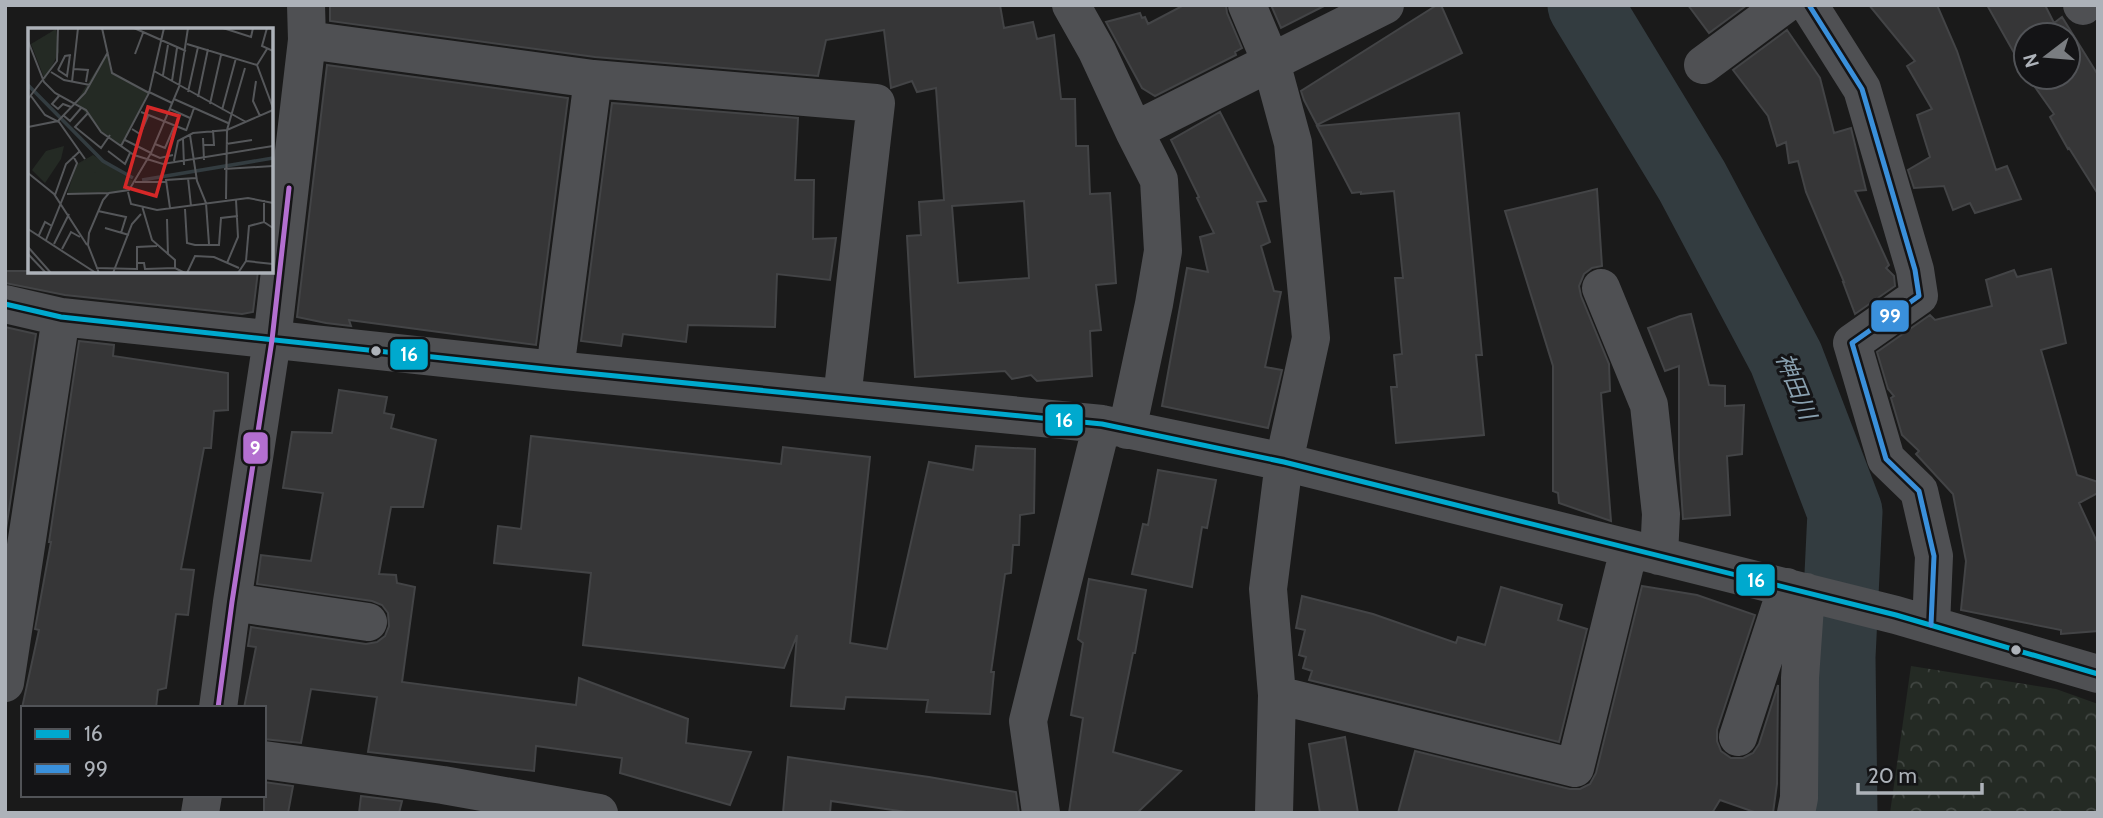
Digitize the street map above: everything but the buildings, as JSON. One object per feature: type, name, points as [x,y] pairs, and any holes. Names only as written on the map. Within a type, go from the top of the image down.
[{"type":"street","points":[[1041,813],[1028,721],[1154,304],[1163,251],[1159,180],[1072,5]]},
{"type":"street","points":[[1247,5],[1271,62],[1293,143],[1311,338],[1284,462],[1268,589],[1277,695],[1274,813]]},
{"type":"street","points":[[1133,131],[1385,5]]},
{"type":"street","points":[[1703,65],[1784,5]]},
{"type":"street","points":[[1810,5],[1862,89],[1915,270],[1919,296],[1852,343],[1886,459],[1919,491],[1934,556],[1931,625]]},
{"type":"street","points":[[218,706],[272,340],[279,196],[307,23],[593,79],[876,103],[842,398]]},
{"type":"street","points":[[555,370],[593,79]]},
{"type":"street","points":[[1277,695],[1575,768],[1644,552],[1661,514],[1649,405],[1601,288]]},
{"type":"street","points":[[5,304],[61,317],[1115,427],[1284,462],[1804,591],[2098,674]]},
{"type":"street","points":[[5,682],[61,317]]},
{"type":"street","points":[[1738,737],[1804,591]]},
{"type":"street","points":[[1796,813],[1799,799],[1804,591]]},
{"type":"street","points":[[232,602],[368,622]]},
{"type":"street","points":[[266,760],[443,785],[600,813]]},
{"type":"green space","points":[[1911,666],[2056,689],[2098,704],[2098,813],[1890,813]]},
{"type":"waterway","name":"神田川","points":[[1585,5],[1692,181],[1786,358],[1845,512],[1838,657],[1840,813]]},
{"type":"transit line","name":"99","points":[[1809,5],[1862,89],[1915,270],[1919,296],[1852,343],[1886,459],[1919,491],[1934,556],[1931,625]]},
{"type":"transit line","name":"9","points":[[218,706],[272,340],[289,188]]},
{"type":"transit line","name":"16","points":[[5,304],[61,317],[555,370],[1102,424],[1284,462],[1896,615],[2098,674]]}]
